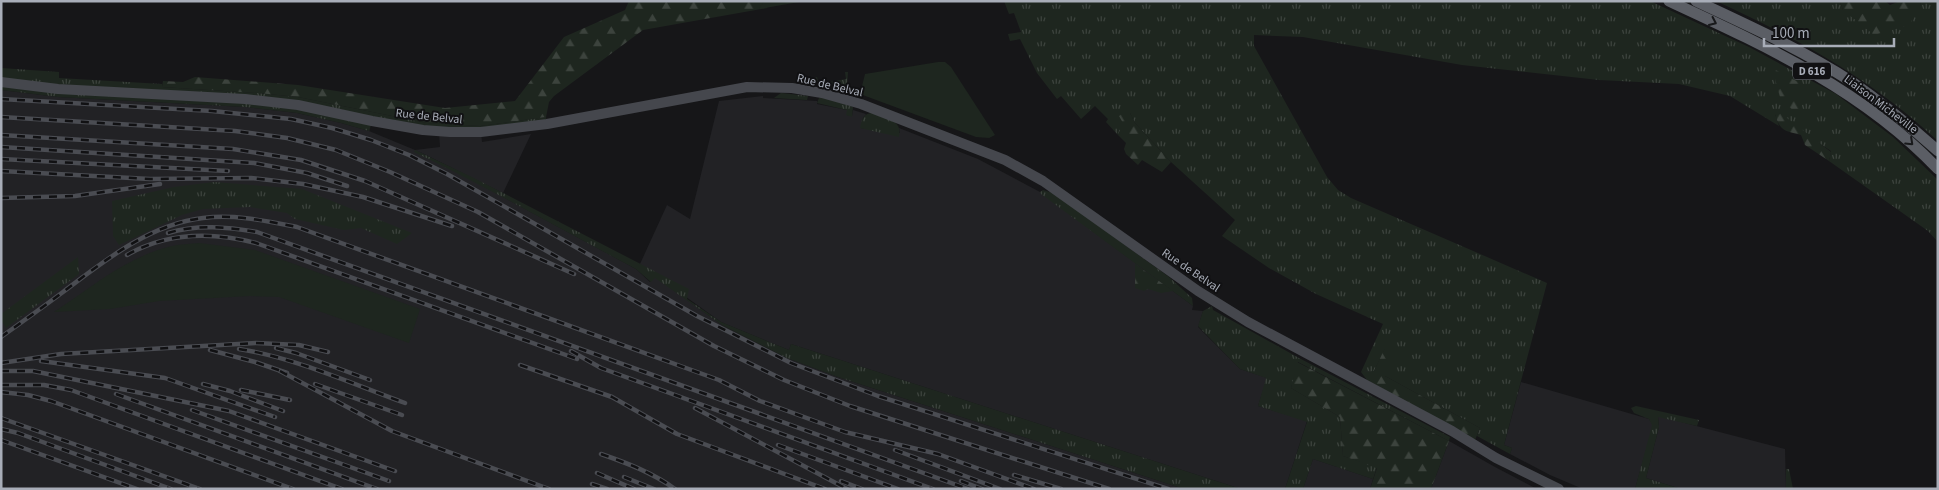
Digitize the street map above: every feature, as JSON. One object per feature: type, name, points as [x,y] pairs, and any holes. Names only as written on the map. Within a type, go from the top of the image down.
[{"type":"highway","name":"Liaison Micheville","points":[[1669,1],[1754,41],[1808,69],[1842,90],[1901,134],[1938,169]]},
{"type":"highway","name":"Liaison Micheville","points":[[1696,1],[1774,38],[1814,59],[1851,82],[1889,109],[1938,152]]},
{"type":"main road","name":"Rue de Belval","points":[[1,82],[58,89],[245,99],[289,104],[423,130],[450,132],[481,132],[547,124],[747,87],[792,88],[850,100],[984,151],[1022,169],[1043,181],[1198,291],[1248,322],[1444,427],[1503,461],[1559,489]]},
{"type":"shaded area","points":[[1,90],[58,97],[245,107],[297,113],[369,131],[415,150],[440,147],[439,132],[481,132],[482,142],[531,134],[503,193],[416,150],[636,269],[650,282],[655,277],[722,325],[787,358],[838,377],[1184,489],[1,489]]},
{"type":"shaded area","points":[[763,96],[763,98],[817,101],[817,104],[847,110],[847,115],[852,116],[853,110],[866,114],[861,128],[900,133],[899,128],[978,159],[1040,192],[1193,306],[1192,310],[1203,311],[1198,327],[1240,369],[1267,378],[1258,406],[1307,421],[1285,489],[1241,489],[791,344],[789,350],[721,322],[640,264],[667,205],[690,219],[719,101]]},
{"type":"shaded area","points":[[1521,382],[1649,419],[1653,425],[1635,489],[1583,489],[1550,475],[1510,454],[1512,448],[1504,445]]},
{"type":"shaded area","points":[[1658,416],[1785,449],[1786,489],[1681,489],[1646,478],[1659,427]]},
{"type":"shaded area","points":[[1449,441],[1495,467],[1537,489],[1431,489]]},
{"type":"shaded area","points":[[1313,459],[1373,479],[1370,489],[1303,489]]},
{"type":"green space","points":[[629,1],[771,1],[767,8],[643,30],[554,96],[549,102],[546,117],[480,126],[427,123],[298,97],[162,87],[163,81],[183,82],[195,77],[298,85],[445,108],[515,101],[564,37],[625,10]]},
{"type":"green space","points":[[764,1],[805,1],[759,9]]},
{"type":"green space","points":[[1004,1],[1650,1],[1749,47],[1836,94],[1893,137],[1938,180],[1938,242],[1928,231],[1829,161],[1831,151],[1775,114],[1779,126],[1730,96],[1679,84],[1599,80],[1462,65],[1303,37],[1254,35],[1254,46],[1327,177],[1338,190],[1351,198],[1547,283],[1504,445],[1512,448],[1510,454],[1477,436],[1480,428],[1385,376],[1385,349],[1374,371],[1361,372],[1383,324],[1316,294],[1269,268],[1222,236],[1235,220],[1171,162],[1135,123],[1130,113],[1118,135],[1106,122],[1108,119],[1095,106],[1081,119],[1061,96],[1057,99],[1037,73],[1020,39],[1010,41],[1008,34],[1021,32],[1014,13],[1009,14]]},
{"type":"green space","points":[[1716,1],[1840,1],[1843,10],[1921,6],[1920,1],[1938,1],[1938,141],[1912,118],[1860,79],[1776,30]]},
{"type":"green space","points":[[1840,1],[1885,1],[1890,5],[1900,1],[1920,1],[1921,6],[1909,25],[1874,35],[1843,10]]},
{"type":"green space","points":[[945,62],[951,67],[995,135],[989,138],[976,137],[860,94],[865,74]]},
{"type":"green space","points":[[1,68],[59,72],[59,78],[162,84],[162,87],[298,97],[427,123],[480,126],[546,117],[547,124],[481,132],[372,122],[369,131],[297,113],[245,107],[58,97],[1,90]]},
{"type":"green space","points":[[1772,68],[1802,84],[1802,120],[1780,97]]},
{"type":"green space","points":[[845,72],[848,72],[847,86],[843,89],[818,85],[813,81],[817,77],[819,84],[846,79]]},
{"type":"green space","points":[[781,93],[808,96],[807,100],[774,98]]},
{"type":"green space","points":[[824,97],[853,107],[852,117],[846,115],[847,110],[817,103],[819,98]]},
{"type":"green space","points":[[1126,111],[1130,113],[1135,123],[1171,162],[1162,172],[1142,160],[1138,165],[1126,154],[1124,149],[1126,143],[1118,135],[1123,123],[1119,116]]},
{"type":"green space","points":[[1778,111],[1831,152],[1829,161],[1805,145],[1801,135],[1781,127],[1775,114]]},
{"type":"green space","points":[[874,113],[896,123],[900,131],[899,137],[860,128],[864,117],[867,114]]},
{"type":"green space","points":[[415,150],[474,178],[689,289],[687,299],[721,322],[789,350],[791,344],[1241,489],[1184,489],[838,377],[787,358],[722,325],[655,278],[651,282],[636,269],[414,152]]},
{"type":"green space","points":[[214,182],[302,189],[412,233],[397,244],[361,228],[344,230],[295,219],[287,213],[250,207],[203,209],[182,215],[119,245],[113,236],[112,201],[174,187]]},
{"type":"green space","points":[[1043,190],[1053,193],[1169,277],[1192,298],[1193,306],[1041,194],[1040,192]]},
{"type":"green space","points":[[199,243],[255,250],[420,309],[409,343],[279,297],[250,296],[159,301],[110,309],[54,312],[111,273],[140,257],[172,246]]},
{"type":"green space","points":[[78,257],[79,274],[6,328],[1,320],[1,314]]},
{"type":"green space","points":[[1135,264],[1173,291],[1161,293],[1135,288]]},
{"type":"green space","points":[[1212,306],[1213,310],[1299,358],[1450,437],[1449,441],[1298,362],[1291,388],[1340,417],[1343,456],[1377,467],[1373,479],[1313,459],[1303,489],[1285,489],[1307,422],[1258,406],[1266,378],[1240,369],[1198,326],[1203,311]]},
{"type":"green space","points":[[1385,348],[1395,355],[1385,376],[1480,428],[1475,440],[1367,380],[1361,372],[1374,371]]},
{"type":"green space","points":[[1297,362],[1449,441],[1431,489],[1370,489],[1377,468],[1343,456],[1340,417],[1291,388]]},
{"type":"green space","points":[[1636,406],[1699,420],[1697,426],[1658,417],[1659,427],[1646,478],[1681,489],[1635,489],[1652,425],[1649,419],[1634,413],[1631,408]]},
{"type":"green space","points":[[1786,469],[1789,469],[1793,489],[1786,489]]},
{"type":"railway","points":[[1,99],[212,111],[291,119],[332,128],[371,140],[409,155],[447,174],[697,316],[791,363],[878,396],[1168,489]]},
{"type":"railway","points":[[1,117],[235,131],[287,138],[336,150],[478,212],[714,346],[784,380],[850,406],[1109,489]]},
{"type":"railway","points":[[1,135],[233,149],[301,160],[365,181],[574,274]]},
{"type":"railway","points":[[1,147],[254,163],[307,173],[347,186]]},
{"type":"railway","points":[[1,159],[228,171]]},
{"type":"railway","points":[[1,171],[150,179],[251,178],[303,184],[363,197],[452,226]]},
{"type":"railway","points":[[1,198],[75,196],[160,184]]},
{"type":"railway","points":[[1,337],[111,257],[146,236],[183,222],[203,218],[227,217],[262,220],[297,227],[719,380],[760,401],[845,432],[938,454],[1034,489]]},
{"type":"railway","points":[[168,233],[201,227],[257,232],[968,489]]},
{"type":"railway","points":[[127,255],[142,247],[174,238],[207,236],[240,239],[256,243],[577,359]]},
{"type":"railway","points":[[1,363],[61,354],[256,343],[299,345],[328,352]]},
{"type":"railway","points":[[276,348],[296,353],[370,380]]},
{"type":"railway","points":[[239,349],[281,358],[405,403]]},
{"type":"railway","points":[[210,350],[287,373]]},
{"type":"railway","points":[[571,351],[601,368],[933,489]]},
{"type":"railway","points":[[41,361],[165,378],[275,417]]},
{"type":"railway","points":[[520,365],[612,397],[677,434],[825,489]]},
{"type":"railway","points":[[1,371],[33,371],[229,411],[395,471]]},
{"type":"railway","points":[[280,371],[392,431],[549,489]]},
{"type":"railway","points":[[203,384],[230,391],[283,411]]},
{"type":"railway","points":[[315,384],[402,415]]},
{"type":"railway","points":[[1,385],[44,385],[71,390],[342,489]]},
{"type":"railway","points":[[241,390],[290,400]]},
{"type":"railway","points":[[1,392],[28,395],[51,401],[293,489]]},
{"type":"railway","points":[[116,394],[377,489]]},
{"type":"railway","points":[[695,408],[847,489]]},
{"type":"railway","points":[[192,410],[389,481]]},
{"type":"railway","points":[[1,418],[200,489]]},
{"type":"railway","points":[[1,429],[18,433],[171,489]]},
{"type":"railway","points":[[1,440],[137,489]]},
{"type":"railway","points":[[778,445],[898,489]]},
{"type":"railway","points":[[895,450],[1000,489]]},
{"type":"railway","points":[[601,454],[640,469],[675,489]]},
{"type":"railway","points":[[597,473],[634,489]]},
{"type":"railway","points":[[1014,475],[1061,489]]},
{"type":"railway","points":[[624,477],[654,489]]},
{"type":"railway","points":[[841,481],[862,489]]},
{"type":"railway","points":[[961,481],[982,489]]},
{"type":"railway","points":[[592,484],[607,489]]}]
